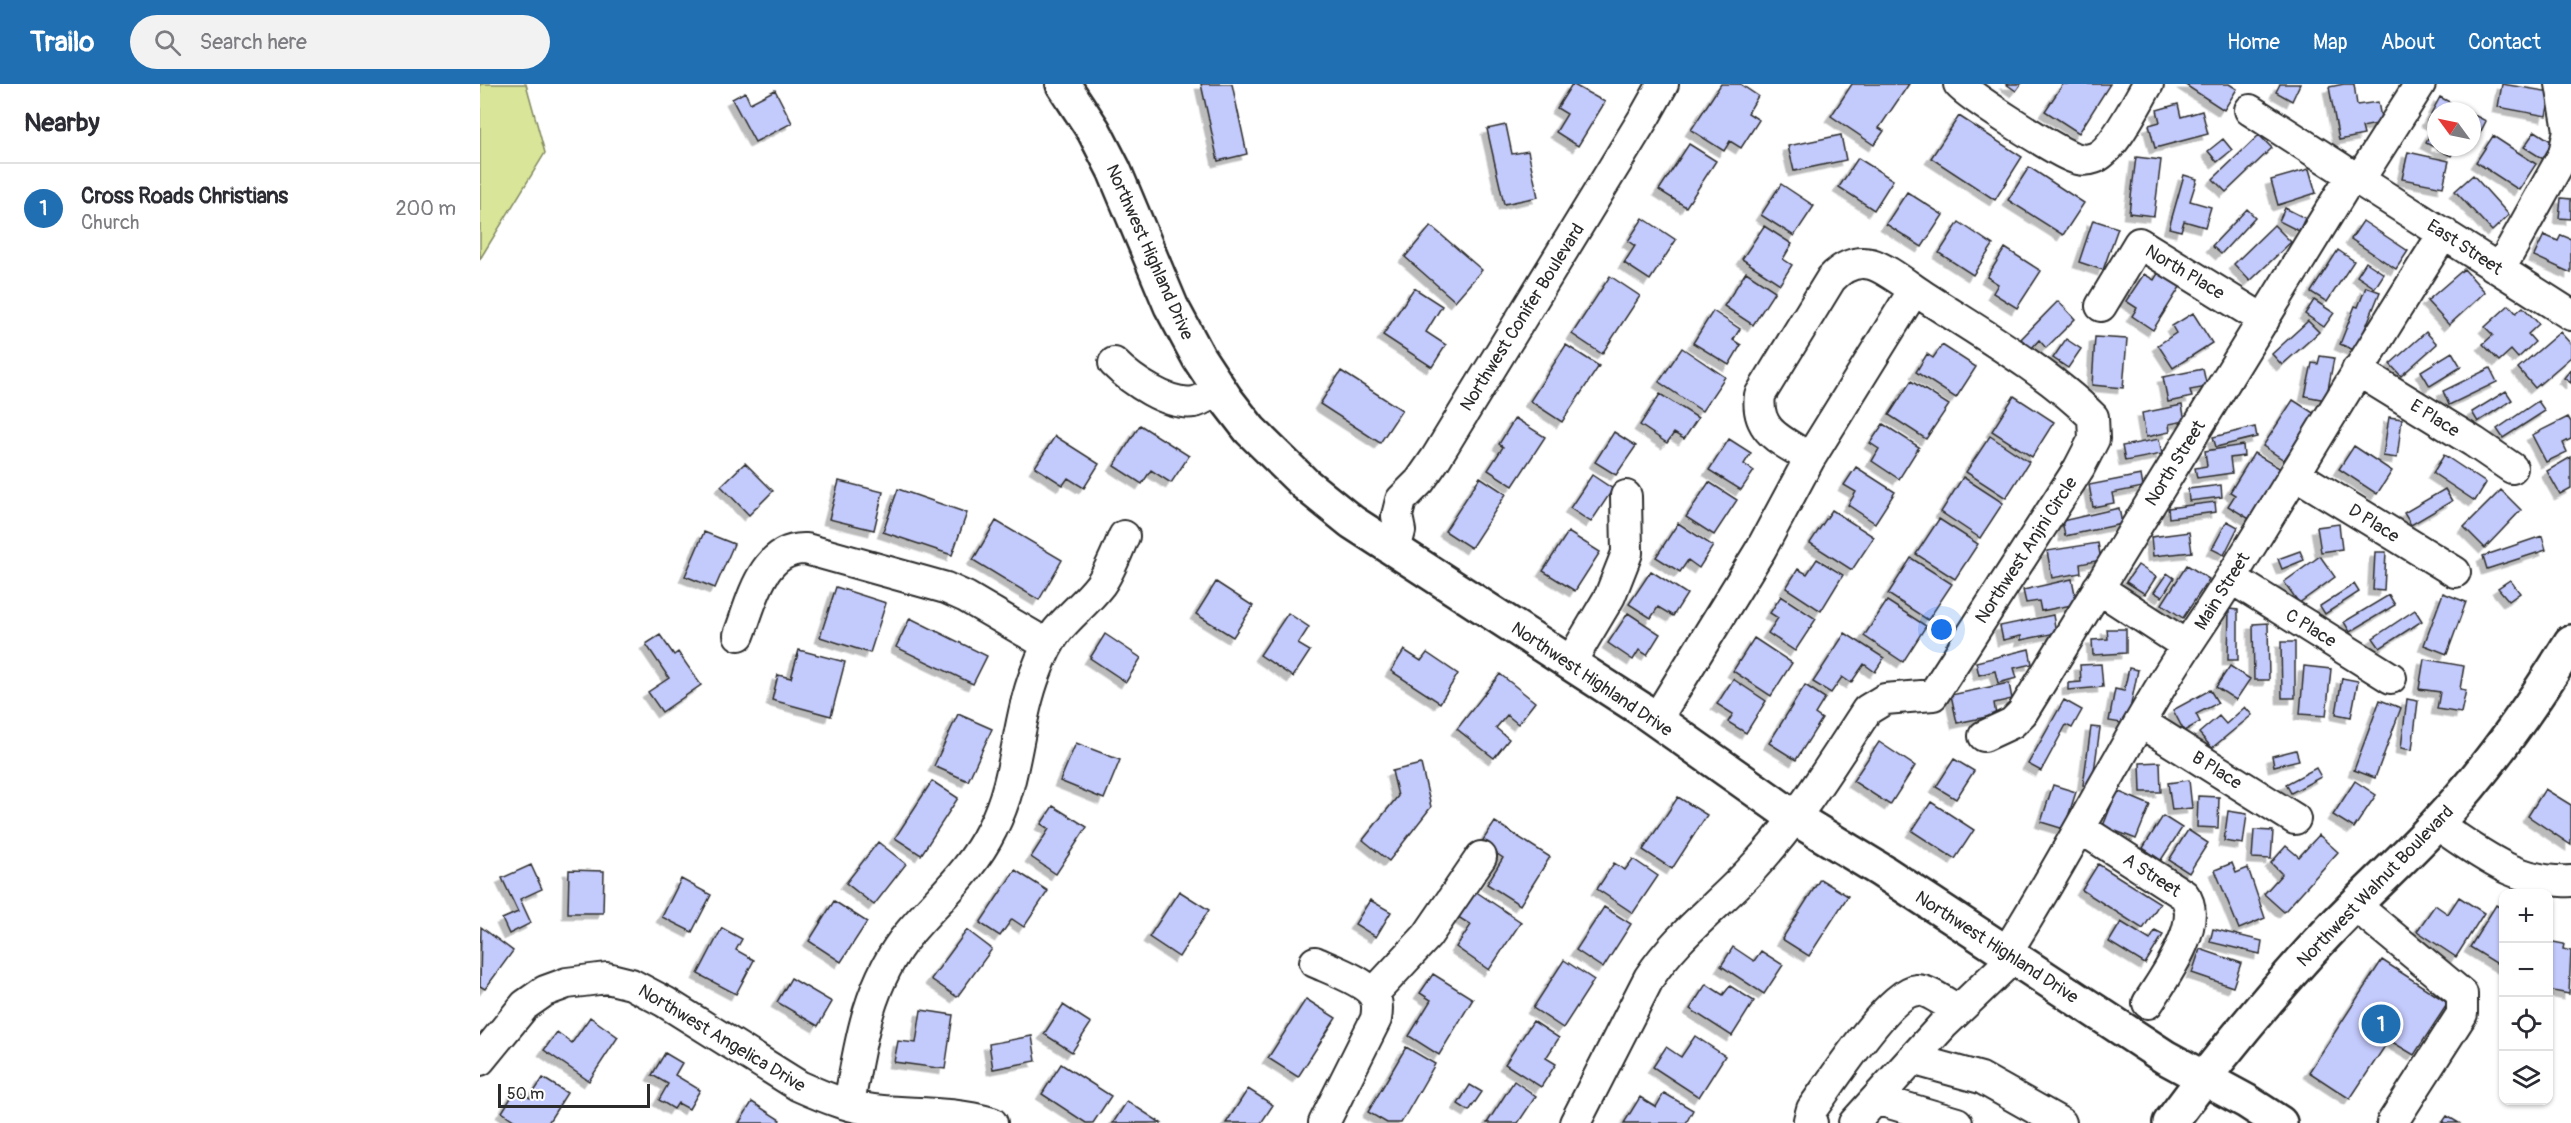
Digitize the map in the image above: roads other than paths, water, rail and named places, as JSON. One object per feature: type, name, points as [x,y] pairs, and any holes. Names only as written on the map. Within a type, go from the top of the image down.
[{"type":"main road","name":"Northwest Highland Drive","points":[[1063,84],[1094,130],[1114,170],[1171,306],[1199,358],[1250,430],[1305,484],[1352,522],[1656,720],[1795,818],[1882,871],[2165,1057],[2204,1077],[2280,1123]]},
{"type":"main road","name":"Northwest Walnut Boulevard","points":[[2170,1123],[2204,1077],[2312,950],[2436,824],[2503,744],[2534,702],[2571,642]]},
{"type":"street","name":"Northwest Conifer Boulevard","points":[[1395,550],[1400,531],[1397,516],[1401,500],[1420,481],[1663,84]]},
{"type":"street","points":[[1959,84],[2005,117],[2068,156],[2082,160],[2096,158],[2107,150],[2148,84]]},
{"type":"street","name":"North Street","points":[[1984,736],[2012,723],[2022,712],[2264,320],[2284,283],[2420,84]]},
{"type":"street","points":[[2500,269],[2564,154],[2569,130],[2561,84]]},
{"type":"street","points":[[2250,110],[2355,177]]},
{"type":"street","name":"East Street","points":[[2355,177],[2571,315]]},
{"type":"street","name":"Main Street","points":[[1854,1123],[2009,956],[2106,778],[2444,233]]},
{"type":"street","name":"North Place","points":[[2101,306],[2139,243],[2264,320]]},
{"type":"street","name":"Northwest Anjni Circle","points":[[1795,818],[1867,710],[1885,699],[1933,695],[2079,468],[2094,439],[2093,417],[2080,404],[2004,348],[1874,265],[1863,263],[1852,265],[1830,279],[1765,386],[1759,405],[1761,421],[1770,433],[1810,458]]},
{"type":"street","points":[[1656,720],[1761,549],[1810,458],[1914,290]]},
{"type":"street","points":[[1114,363],[1131,379],[1177,401],[1195,402],[1219,389]]},
{"type":"street","name":"E Place","points":[[2357,370],[2512,468]]},
{"type":"street","name":"D Place","points":[[2295,474],[2455,572]]},
{"type":"street","points":[[1570,663],[1610,596],[1627,553],[1626,496]]},
{"type":"street","points":[[849,1105],[857,1052],[870,1006],[881,980],[909,932],[970,865],[992,830],[1012,778],[1029,694],[1048,645],[1056,632],[1101,583],[1124,536]]},
{"type":"street","points":[[739,635],[765,573],[773,560],[786,551],[806,549],[946,588],[966,597],[1048,645]]},
{"type":"street","name":"C Place","points":[[2231,578],[2391,678]]},
{"type":"street","points":[[2098,588],[2187,646]]},
{"type":"street","name":"B Place","points":[[2140,722],[2295,819]]},
{"type":"street","points":[[1575,1123],[1661,958],[1677,940],[1752,870],[1795,818]]},
{"type":"street","points":[[2436,824],[2506,870],[2523,877],[2551,882],[2571,881]]},
{"type":"street","name":"A Street","points":[[2080,828],[2184,895],[2189,902],[2192,914],[2182,943],[2148,1003]]},
{"type":"street","points":[[1373,994],[1427,936],[1481,857]]},
{"type":"street","points":[[2356,906],[2462,994],[2462,1014],[2392,1123]]},
{"type":"street","points":[[1315,962],[1355,981],[1373,994],[1378,1010],[1376,1019],[1324,1123]]},
{"type":"street","name":"Northwest Angelica Drive","points":[[480,1060],[525,1005],[544,991],[567,982],[607,978],[631,984],[665,1002],[800,1086],[849,1105],[881,1111],[956,1115],[992,1123]]},
{"type":"street","points":[[1812,1123],[1809,1120],[1812,1109],[1885,1010],[1910,992],[1920,990],[1958,1010]]},
{"type":"street","points":[[1912,1059],[1981,1078],[2061,1123]]},
{"type":"street","points":[[1876,1099],[1958,1123]]},
{"type":"place","name":"Cross Roads Christians","points":[[2381,1024]]}]
